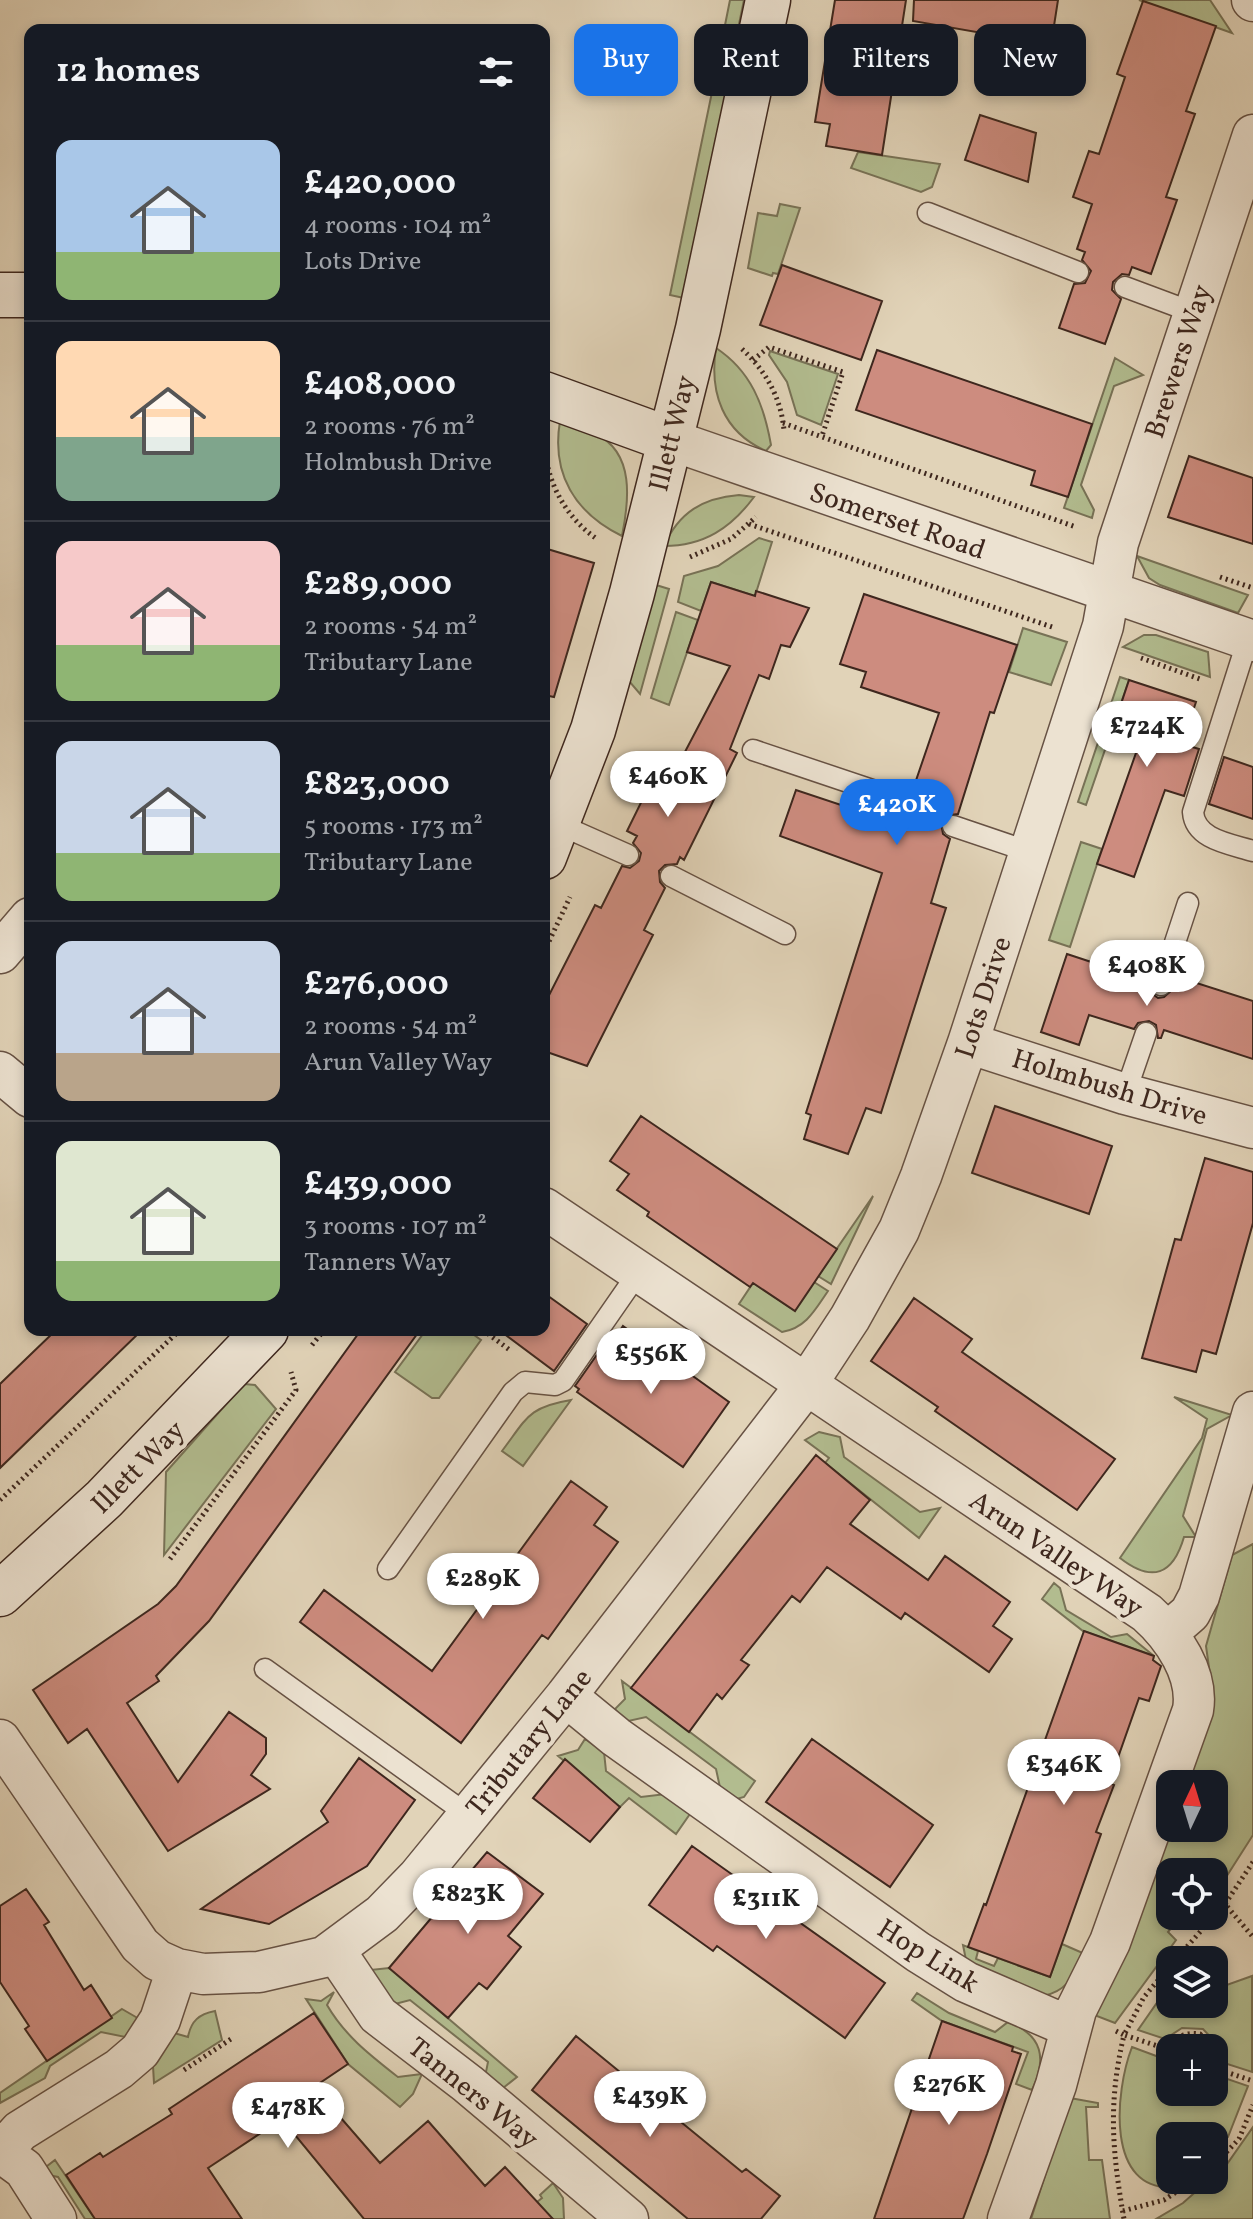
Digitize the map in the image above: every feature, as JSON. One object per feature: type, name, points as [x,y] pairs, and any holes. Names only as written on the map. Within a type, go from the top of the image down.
[{"type":"street","name":"Illett Way","points":[[551,840],[590,739],[611,672],[698,329],[768,0]]},
{"type":"street","name":"Brewers Way","points":[[1109,589],[1118,543],[1192,312],[1244,188],[1253,135]]},
{"type":"street","points":[[0,295],[24,295]]},
{"type":"street","name":"Somerset Road","points":[[550,396],[1024,564],[1109,589],[1250,640]]},
{"type":"street","name":"Lots Drive","points":[[806,1385],[850,1318],[899,1230],[921,1176],[968,1043],[1103,626],[1109,589]]},
{"type":"street","points":[[0,953],[24,925]]},
{"type":"street","name":"Holmbush Drive","points":[[968,1043],[1125,1094],[1253,1128]]},
{"type":"street","points":[[0,1072],[24,1092]]},
{"type":"street","name":"Arun Valley Way","points":[[550,1212],[1136,1605],[1167,1633],[1193,1682],[1193,1710],[1110,1942],[1070,2027],[1056,2085],[1008,2219]]},
{"type":"street","name":"Illett Way","points":[[0,1594],[104,1499],[260,1336]]},
{"type":"street","name":"Tributary Lane","points":[[0,1740],[133,1937],[157,1960],[177,1969],[203,1974],[259,1972],[311,1961],[335,1951],[406,1890],[566,1696],[806,1385]]},
{"type":"street","points":[[1167,1633],[1190,1613],[1199,1596],[1253,1412]]},
{"type":"street","name":"Hop Link","points":[[566,1696],[616,1737],[918,1952],[966,1982],[1070,2027]]},
{"type":"street","name":"Tanners Way","points":[[335,1951],[378,2015],[468,2084],[611,2214]]},
{"type":"street","points":[[56,2219],[24,2169],[1,2153],[20,2131],[119,2069],[140,2051],[160,2020],[177,1969]]},
{"type":"lane","points":[[928,213],[1078,272]]},
{"type":"lane","points":[[1125,287],[1192,312]]},
{"type":"lane","points":[[1250,640],[1193,804],[1193,819],[1205,834],[1253,851]]},
{"type":"lane","points":[[753,750],[878,792],[906,811]]},
{"type":"lane","points":[[953,826],[1030,852]]},
{"type":"lane","points":[[551,840],[628,855]]},
{"type":"lane","points":[[671,876],[785,934]]},
{"type":"lane","points":[[1161,985],[1188,903]]},
{"type":"lane","points":[[1125,1094],[1146,1033]]},
{"type":"lane","points":[[388,1569],[513,1392],[525,1382],[555,1385],[563,1381],[638,1273]]},
{"type":"lane","points":[[265,1669],[468,1815]]},
{"type":"path","points":[[734,342],[753,360],[774,392],[783,423],[784,443]]},
{"type":"path","points":[[753,360],[769,347],[843,372],[822,436]]},
{"type":"path","points":[[783,423],[1090,532]]},
{"type":"path","points":[[550,474],[559,497],[573,518],[601,542]]},
{"type":"path","points":[[683,558],[719,546],[760,513]]},
{"type":"path","points":[[749,524],[1066,632]]},
{"type":"path","points":[[1138,657],[1231,690]]},
{"type":"path","points":[[0,1500],[174,1336]]},
{"type":"path","points":[[170,1559],[296,1390],[291,1371]]},
{"type":"path","points":[[1228,1900],[1253,1862]]},
{"type":"path","points":[[1228,1908],[1253,1937]]},
{"type":"path","points":[[1188,1946],[1202,1930]]},
{"type":"path","points":[[1156,1983],[1144,1997],[1124,2035],[1156,2045]]},
{"type":"path","points":[[1228,2071],[1253,2081]]},
{"type":"path","points":[[1228,2150],[1239,2139],[1253,2105]]},
{"type":"path","points":[[1116,2152],[1124,2219]]},
{"type":"path","points":[[1123,2211],[1164,2200],[1173,2194]]},
{"type":"green space","points":[[730,0],[744,0],[739,24],[725,24]]},
{"type":"green space","points":[[1139,0],[1210,0],[1232,33]]},
{"type":"green space","points":[[711,96],[726,96],[684,298],[670,295]]},
{"type":"green space","points":[[858,152],[940,164],[932,187],[921,192],[851,168]]},
{"type":"green space","points":[[780,204],[800,208],[778,274],[773,273],[772,276],[748,268],[758,213],[777,216]]},
{"type":"green space","points":[[716,348],[738,367],[754,390],[771,445],[766,451],[739,433],[722,409],[715,380]]},
{"type":"green space","points":[[770,351],[838,374],[821,425],[797,415],[787,382],[769,355]]},
{"type":"green space","points":[[1115,358],[1143,375],[1114,386],[1081,485],[1094,510],[1092,518],[1064,508]]},
{"type":"green space","points":[[560,421],[596,434],[609,442],[618,453],[627,493],[622,536],[591,516],[570,490],[559,458]]},
{"type":"green space","points":[[739,495],[754,497],[726,526],[692,543],[664,546],[677,524],[694,509],[714,499]]},
{"type":"green space","points":[[759,538],[772,542],[755,596],[711,582],[701,611],[678,602],[684,576],[718,566]]},
{"type":"green space","points":[[1137,556],[1248,595],[1238,613],[1160,585],[1149,578]]},
{"type":"green space","points":[[656,585],[669,589],[640,694],[629,681]]},
{"type":"green space","points":[[676,612],[698,620],[669,705],[651,698]]},
{"type":"green space","points":[[1023,628],[1067,642],[1051,685],[1009,672]]},
{"type":"green space","points":[[1144,635],[1156,635],[1208,652],[1210,677],[1123,647]]},
{"type":"green space","points":[[1120,677],[1129,680],[1086,805],[1078,802]]},
{"type":"green space","points":[[1081,842],[1102,849],[1070,947],[1049,940]]},
{"type":"green space","points":[[873,1196],[831,1284],[818,1276]]},
{"type":"green space","points":[[814,1282],[828,1291],[809,1317],[790,1330],[782,1332],[739,1304],[753,1283],[794,1310]]},
{"type":"green space","points":[[422,1336],[475,1336],[481,1340],[439,1398],[432,1398],[395,1372]]},
{"type":"green space","points":[[244,1384],[255,1385],[276,1409],[164,1555],[166,1472]]},
{"type":"green space","points":[[1174,1397],[1232,1415],[1207,1429],[1183,1516],[1196,1537],[1184,1537],[1174,1560],[1167,1567],[1160,1571],[1142,1571],[1120,1558],[1202,1438],[1207,1419]]},
{"type":"green space","points":[[571,1400],[523,1466],[502,1451],[530,1416],[546,1406]]},
{"type":"green space","points":[[819,1432],[840,1437],[844,1457],[920,1512],[940,1508],[919,1538],[825,1463],[829,1458],[805,1440]]},
{"type":"green space","points":[[1253,1544],[1253,1835],[1228,1874],[1228,1858],[1159,1858],[1166,1842],[1228,1842],[1228,1770],[1191,1770],[1212,1689],[1206,1646],[1232,1555]]},
{"type":"green space","points":[[1054,1583],[1060,1588],[1066,1610],[1111,1637],[1127,1634],[1154,1656],[1083,1631],[1042,1599]]},
{"type":"green space","points":[[622,1681],[755,1781],[744,1797],[733,1800],[721,1792],[716,1769],[646,1717],[624,1722],[615,1709],[625,1699]]},
{"type":"green space","points":[[585,1739],[604,1752],[606,1771],[641,1797],[666,1794],[692,1811],[676,1834],[629,1798],[620,1807],[558,1756],[578,1750]]},
{"type":"green space","points":[[1156,1864],[1156,1930],[1170,1930],[1168,1932],[1176,1940],[1172,1946],[1156,1946],[1156,1967],[1115,2023],[1089,2013]]},
{"type":"green space","points":[[1062,1944],[1085,1954],[1064,1986],[1043,1996],[967,1965],[963,1945],[978,1951],[976,1959],[994,1966],[998,1958],[1050,1977]]},
{"type":"green space","points":[[389,1968],[517,2077],[498,2092],[484,2082],[488,2062],[410,2000],[391,2005],[370,1970]]},
{"type":"green space","points":[[1252,1976],[1252,2072],[1228,2064],[1228,2034],[1208,2034],[1203,2029],[1182,2028],[1173,2034],[1156,2036],[1138,2030],[1156,2004],[1156,2018],[1228,2018],[1228,1985]]},
{"type":"green space","points":[[334,1992],[327,2005],[359,2044],[398,2077],[422,2074],[413,2094],[400,2107],[348,2064],[306,1999],[321,2001]]},
{"type":"green space","points":[[917,1993],[949,2013],[995,2032],[1008,2022],[1029,2034],[1039,2049],[1040,2058],[1040,2068],[1032,2090],[1016,2084],[1028,2052],[942,2021],[912,2000]]},
{"type":"green space","points":[[122,2009],[141,2020],[130,2038],[101,2032],[50,2066],[45,2078],[0,2103],[0,2093]]},
{"type":"green space","points":[[215,2011],[222,2040],[154,2083],[153,2066],[174,2033],[188,2037],[197,2019]]},
{"type":"green space","points":[[1132,2047],[1156,2056],[1156,2106],[1228,2106],[1228,2079],[1248,2086],[1228,2137],[1228,2122],[1156,2122],[1156,2185],[1136,2174],[1126,2157],[1121,2136],[1120,2112],[1126,2066]]},
{"type":"green space","points":[[1070,2098],[1098,2103],[1098,2107],[1086,2107],[1089,2160],[1102,2160],[1110,2219],[1031,2219]]},
{"type":"green space","points":[[1253,2127],[1253,2219],[1156,2219],[1193,2194],[1228,2194],[1228,2163]]},
{"type":"green space","points":[[55,2160],[95,2219],[85,2219],[58,2177],[38,2173]]},
{"type":"green space","points":[[553,2183],[563,2198],[564,2219],[546,2219],[537,2202]]},
{"type":"building","points":[[835,0],[906,0],[902,24],[831,24]]},
{"type":"building","points":[[914,0],[1058,0],[1054,24],[974,24],[974,32],[958,29],[958,24],[913,21]]},
{"type":"building","points":[[1143,1],[1216,26],[1186,111],[1195,114],[1166,197],[1177,200],[1151,274],[1132,267],[1129,275],[1122,274],[1113,282],[1112,290],[1121,299],[1105,344],[1059,328],[1074,284],[1085,283],[1091,271],[1082,260],[1085,252],[1077,249],[1092,204],[1073,197],[1089,151],[1099,154],[1125,77],[1117,74]]},
{"type":"building","points":[[824,67],[824,96],[891,96],[882,155],[826,146],[830,124],[815,122]]},
{"type":"building","points":[[980,115],[1036,133],[1028,182],[965,160]]},
{"type":"building","points":[[782,265],[882,301],[861,360],[760,325]]},
{"type":"building","points":[[877,350],[1092,424],[1068,497],[1031,485],[1035,471],[856,410]]},
{"type":"building","points":[[1189,456],[1253,478],[1253,544],[1168,517]]},
{"type":"building","points":[[550,550],[594,563],[554,697],[550,696]]},
{"type":"building","points":[[711,582],[755,596],[756,591],[809,608],[790,647],[781,645],[769,679],[759,675],[730,749],[737,753],[684,860],[680,857],[677,864],[665,865],[659,871],[660,882],[665,888],[644,930],[653,935],[587,1066],[550,1053],[550,993],[595,905],[601,908],[622,866],[630,868],[639,861],[641,853],[633,843],[637,836],[627,831],[661,762],[676,769],[730,666],[687,652]]},
{"type":"building","points":[[864,594],[1017,645],[994,713],[990,712],[958,814],[945,816],[941,823],[943,834],[950,839],[931,903],[946,908],[881,1113],[866,1108],[848,1154],[804,1139],[811,1115],[806,1113],[882,873],[780,836],[796,790],[901,825],[917,818],[918,806],[910,798],[939,713],[861,687],[866,672],[840,664]]},
{"type":"building","points":[[1129,680],[1196,702],[1182,744],[1199,749],[1184,796],[1165,790],[1134,877],[1097,864],[1137,750],[1109,740]]},
{"type":"building","points":[[1224,757],[1253,767],[1253,819],[1209,804]]},
{"type":"building","points":[[1067,954],[1149,981],[1151,993],[1158,998],[1173,989],[1177,990],[1181,978],[1253,1001],[1253,1059],[1164,1030],[1158,1038],[1156,1025],[1149,1021],[1138,1023],[1134,1029],[1089,1015],[1079,1045],[1041,1032]]},
{"type":"building","points":[[995,1106],[1112,1146],[1089,1214],[972,1173]]},
{"type":"building","points":[[641,1116],[837,1249],[795,1311],[753,1283],[750,1287],[647,1216],[649,1212],[617,1190],[629,1174],[610,1161]]},
{"type":"building","points":[[1205,1158],[1253,1172],[1253,1223],[1216,1354],[1202,1350],[1196,1372],[1142,1358],[1175,1239],[1181,1240]]},
{"type":"building","points":[[550,1297],[587,1324],[554,1371],[507,1336],[550,1336]]},
{"type":"building","points":[[914,1298],[972,1339],[962,1352],[1115,1459],[1077,1510],[935,1411],[938,1407],[871,1361]]},
{"type":"building","points":[[623,1326],[729,1402],[683,1467],[577,1392],[579,1389],[575,1386],[608,1339],[612,1342]]},
{"type":"building","points":[[50,1336],[136,1336],[0,1468],[0,1384]]},
{"type":"building","points":[[357,1336],[416,1336],[209,1621],[156,1676],[159,1681],[127,1703],[178,1782],[229,1712],[266,1738],[266,1754],[251,1775],[270,1789],[168,1851],[87,1729],[68,1743],[33,1690],[158,1604],[176,1586]]},
{"type":"building","points":[[816,1455],[870,1500],[850,1524],[928,1580],[945,1556],[1010,1602],[993,1626],[1012,1639],[989,1672],[905,1613],[901,1619],[827,1567],[800,1602],[792,1596],[741,1660],[749,1665],[722,1699],[717,1694],[689,1732],[631,1688]]},
{"type":"building","points":[[571,1481],[607,1507],[594,1525],[618,1542],[548,1639],[542,1635],[461,1743],[300,1622],[324,1590],[432,1671]]},
{"type":"building","points":[[1084,1631],[1154,1656],[1153,1660],[1161,1666],[1149,1701],[1139,1698],[1109,1783],[1114,1785],[1096,1832],[1101,1834],[1050,1977],[968,1947],[986,1905]]},
{"type":"building","points":[[812,1739],[933,1825],[890,1887],[766,1802]]},
{"type":"building","points":[[359,1758],[415,1800],[367,1866],[269,1924],[201,1909],[328,1822],[321,1811]]},
{"type":"building","points":[[565,1759],[620,1807],[590,1842],[533,1798]]},
{"type":"building","points":[[692,1846],[885,1983],[845,2038],[717,1946],[713,1951],[649,1905]]},
{"type":"building","points":[[487,1852],[543,1894],[508,1936],[521,1947],[487,1989],[479,1983],[448,2018],[389,1968]]},
{"type":"building","points":[[26,1889],[49,1922],[44,1925],[84,1990],[91,1985],[112,2018],[47,2061],[25,2029],[29,2026],[0,1982],[0,1906]]},
{"type":"building","points":[[314,2013],[348,2064],[314,2087],[380,2163],[428,2121],[485,2186],[505,2167],[553,2219],[364,2219],[282,2119],[208,2168],[242,2219],[95,2219],[66,2175],[100,2153],[103,2157],[172,2114],[169,2109]]},
{"type":"building","points":[[942,2021],[1013,2047],[1012,2051],[1021,2054],[987,2154],[963,2219],[874,2219]]},
{"type":"building","points":[[576,2036],[742,2172],[746,2169],[780,2196],[761,2219],[688,2219],[532,2090]]}]
